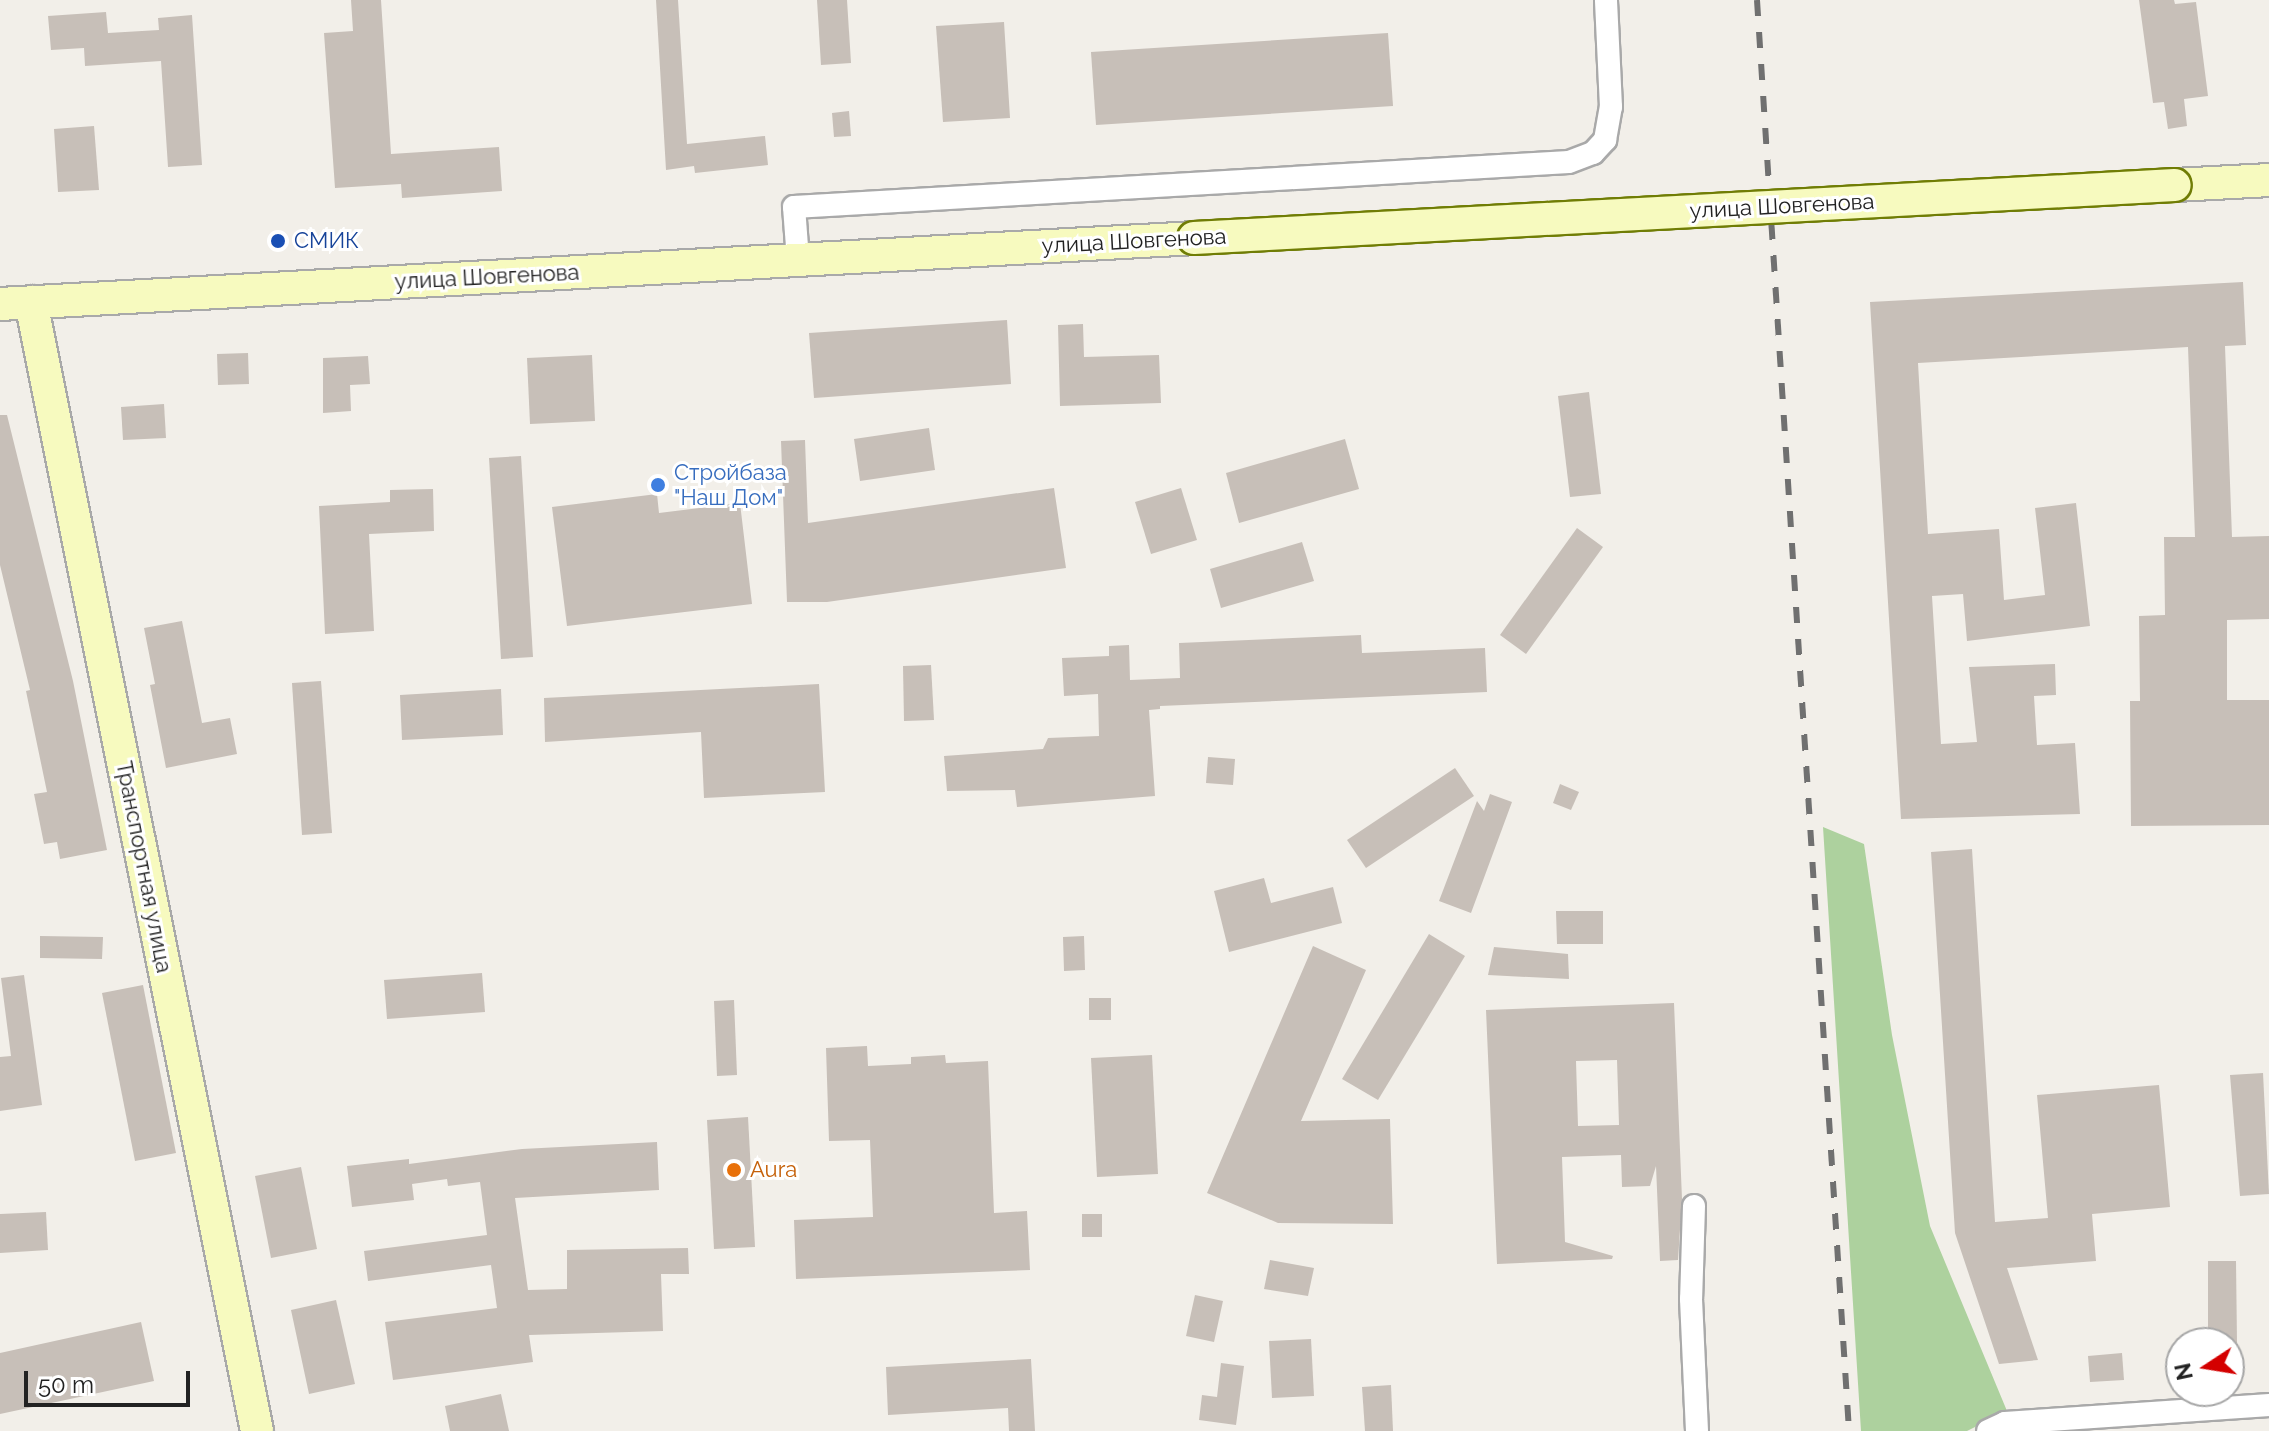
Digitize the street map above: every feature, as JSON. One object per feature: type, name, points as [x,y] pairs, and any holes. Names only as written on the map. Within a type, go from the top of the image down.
[{"type":"street","points":[[798,260],[794,207],[1569,162],[1593,153],[1605,140],[1611,107],[1606,0]]},
{"type":"street","name":"улица Шовгенова","points":[[16,303],[2269,180]]},
{"type":"street","name":"Транспортная улица","points":[[16,303],[257,1431]]},
{"type":"street","points":[[1694,1206],[1691,1299],[1697,1431]]},
{"type":"street","points":[[1988,1431],[2005,1423],[2269,1405]]},
{"type":"green space","points":[[1823,827],[1864,844],[1892,1035],[1930,1226],[2007,1411],[1967,1431],[1861,1431]]},
{"type":"building","points":[[351,0],[381,0],[391,154],[499,147],[502,191],[402,198],[401,184],[335,188],[324,33],[353,31]]},
{"type":"building","points":[[656,0],[678,0],[687,144],[765,136],[768,165],[695,173],[694,166],[666,170]]},
{"type":"building","points":[[817,0],[847,0],[851,63],[821,65]]},
{"type":"building","points":[[2139,0],[2174,0],[2175,4],[2196,2],[2208,96],[2184,99],[2187,126],[2168,129],[2164,102],[2153,103]]},
{"type":"building","points":[[106,12],[108,33],[159,30],[158,18],[192,15],[202,165],[168,167],[161,61],[85,66],[84,48],[51,50],[48,16]]},
{"type":"building","points":[[1004,22],[1010,118],[943,122],[936,26]]},
{"type":"building","points":[[1388,33],[1393,106],[1096,125],[1091,52]]},
{"type":"building","points":[[849,111],[851,136],[834,137],[832,113]]},
{"type":"building","points":[[94,126],[99,190],[58,192],[54,129]]},
{"type":"building","points":[[2243,282],[2246,345],[2225,346],[2232,537],[2269,536],[2269,619],[2227,620],[2227,700],[2269,700],[2269,825],[2131,826],[2130,701],[2140,701],[2139,616],[2165,615],[2164,537],[2195,537],[2188,347],[1918,363],[1928,534],[1999,529],[2004,600],[2045,595],[2035,508],[2076,503],[2090,626],[1967,641],[1963,594],[1932,596],[1941,744],[1977,742],[1969,667],[2055,664],[2056,695],[2034,696],[2037,745],[2075,743],[2080,814],[1901,819],[1870,302]]},
{"type":"building","points":[[1007,320],[1011,384],[814,398],[809,333]]},
{"type":"building","points":[[1083,324],[1084,357],[1159,355],[1161,403],[1060,406],[1058,325]]},
{"type":"building","points":[[248,353],[249,384],[218,385],[217,354]]},
{"type":"building","points":[[592,355],[595,421],[530,424],[527,358]]},
{"type":"building","points":[[368,356],[370,384],[350,385],[351,411],[323,413],[323,358]]},
{"type":"building","points":[[1589,392],[1601,494],[1570,497],[1558,396]]},
{"type":"building","points":[[164,404],[166,438],[123,440],[121,407]]},
{"type":"building","points":[[0,415],[7,415],[73,681],[107,850],[60,859],[57,842],[44,844],[34,794],[47,792],[26,691],[30,690],[0,565]]},
{"type":"building","points":[[929,428],[935,470],[860,481],[854,439]]},
{"type":"building","points":[[1345,439],[1359,489],[1239,523],[1226,473]]},
{"type":"building","points":[[805,440],[808,523],[1054,488],[1066,568],[827,602],[787,602],[781,441]]},
{"type":"building","points":[[521,456],[533,657],[501,659],[489,458]]},
{"type":"building","points":[[1181,488],[1197,540],[1151,554],[1135,502]]},
{"type":"building","points":[[433,489],[434,531],[369,534],[374,631],[325,634],[319,506],[390,502],[390,490]]},
{"type":"building","points":[[657,494],[659,513],[740,503],[752,604],[567,626],[552,507]]},
{"type":"building","points":[[1577,528],[1603,547],[1526,654],[1500,635]]},
{"type":"building","points":[[1302,542],[1314,581],[1221,608],[1210,569]]},
{"type":"building","points":[[182,621],[202,723],[230,718],[237,754],[166,768],[150,685],[155,684],[144,628]]},
{"type":"building","points":[[1361,635],[1362,653],[1485,648],[1487,692],[1160,706],[1160,709],[1149,710],[1155,796],[1017,807],[1015,790],[947,791],[944,756],[1043,749],[1048,738],[1099,736],[1098,694],[1064,696],[1062,658],[1109,656],[1109,646],[1129,645],[1130,680],[1180,678],[1179,643]]},
{"type":"building","points":[[931,665],[934,720],[904,721],[903,666]]},
{"type":"building","points":[[321,681],[332,833],[302,835],[292,683]]},
{"type":"building","points":[[819,684],[825,792],[704,798],[701,732],[545,742],[544,698]]},
{"type":"building","points":[[501,689],[503,735],[402,740],[400,695]]},
{"type":"building","points":[[1208,757],[1235,759],[1233,785],[1206,783]]},
{"type":"building","points":[[1455,768],[1474,796],[1366,868],[1347,840]]},
{"type":"building","points":[[1560,784],[1579,792],[1571,810],[1553,803]]},
{"type":"building","points":[[1490,794],[1512,802],[1471,913],[1439,901],[1477,801],[1484,811]]},
{"type":"building","points":[[1972,849],[1995,1222],[2048,1218],[2037,1095],[2159,1085],[2170,1207],[2092,1214],[2096,1261],[2007,1268],[2038,1360],[1999,1364],[1955,1233],[1931,852]]},
{"type":"building","points":[[1264,878],[1271,903],[1333,887],[1342,923],[1229,952],[1214,891]]},
{"type":"building","points":[[1556,911],[1603,911],[1603,944],[1557,944]]},
{"type":"building","points":[[1429,934],[1465,956],[1378,1100],[1342,1079]]},
{"type":"building","points":[[40,936],[103,937],[102,959],[40,958]]},
{"type":"building","points":[[1084,936],[1085,970],[1064,971],[1063,937]]},
{"type":"building","points":[[1313,946],[1366,970],[1301,1121],[1390,1119],[1393,1224],[1278,1223],[1207,1193]]},
{"type":"building","points":[[1494,947],[1568,954],[1569,979],[1488,975]]},
{"type":"building","points":[[482,973],[485,1012],[387,1019],[384,980]]},
{"type":"building","points":[[24,975],[42,1105],[0,1111],[0,1057],[11,1056],[1,978]]},
{"type":"building","points":[[143,985],[176,1153],[135,1161],[102,993]]},
{"type":"building","points":[[1089,998],[1111,998],[1111,1020],[1089,1020]]},
{"type":"building","points":[[734,1000],[737,1075],[717,1076],[714,1001]]},
{"type":"building","points":[[1674,1003],[1682,1199],[1678,1260],[1660,1261],[1656,1166],[1650,1186],[1622,1187],[1621,1155],[1562,1157],[1565,1242],[1613,1256],[1612,1259],[1497,1264],[1486,1010]],"holes":[[[1617,1060],[1619,1125],[1578,1126],[1576,1061]]]},
{"type":"building","points":[[867,1046],[868,1066],[911,1064],[911,1057],[945,1055],[946,1063],[988,1061],[994,1213],[1027,1211],[1030,1270],[796,1279],[794,1220],[873,1217],[870,1140],[829,1141],[826,1048]]},
{"type":"building","points":[[1152,1055],[1158,1174],[1097,1177],[1091,1058]]},
{"type":"building","points":[[2263,1073],[2269,1194],[2240,1196],[2230,1075]]},
{"type":"building","points":[[748,1117],[755,1247],[714,1249],[707,1120]]},
{"type":"building","points":[[657,1142],[659,1190],[515,1198],[528,1290],[567,1289],[567,1250],[688,1248],[689,1274],[661,1274],[663,1331],[529,1335],[533,1362],[393,1380],[385,1322],[497,1308],[491,1265],[368,1281],[364,1251],[487,1235],[480,1182],[448,1186],[447,1179],[412,1184],[414,1200],[352,1207],[347,1166],[409,1159],[409,1164],[522,1149]]},
{"type":"building","points":[[301,1167],[317,1249],[271,1258],[255,1176]]},
{"type":"building","points":[[46,1212],[48,1250],[0,1253],[0,1214]]},
{"type":"building","points":[[1082,1214],[1102,1214],[1102,1237],[1082,1237]]},
{"type":"building","points":[[1270,1260],[1314,1268],[1308,1296],[1264,1289]]},
{"type":"building","points":[[2208,1261],[2236,1261],[2237,1327],[2208,1327]]},
{"type":"building","points":[[1195,1295],[1223,1301],[1214,1342],[1186,1336]]},
{"type":"building","points":[[336,1300],[355,1384],[309,1394],[291,1310]]},
{"type":"building","points":[[141,1322],[154,1381],[0,1414],[0,1353]]},
{"type":"building","points":[[1311,1339],[1314,1396],[1272,1398],[1269,1341]]},
{"type":"building","points":[[2122,1353],[2124,1380],[2090,1382],[2088,1356]]},
{"type":"building","points":[[1031,1359],[1035,1431],[1009,1431],[1008,1408],[888,1415],[886,1367]]},
{"type":"building","points":[[1221,1363],[1244,1366],[1236,1425],[1199,1420],[1202,1395],[1217,1397]]},
{"type":"building","points":[[1391,1385],[1393,1431],[1365,1431],[1362,1387]]},
{"type":"building","points":[[501,1394],[509,1431],[450,1431],[445,1406]]},
{"type":"railway","points":[[1757,0],[1849,1431]]},
{"type":"place","name":"СМИК","points":[[278,241]]},
{"type":"place","name":"Стройбаза \"Наш Дом\"","points":[[658,485]]},
{"type":"place","name":"Aura","points":[[734,1170]]}]
